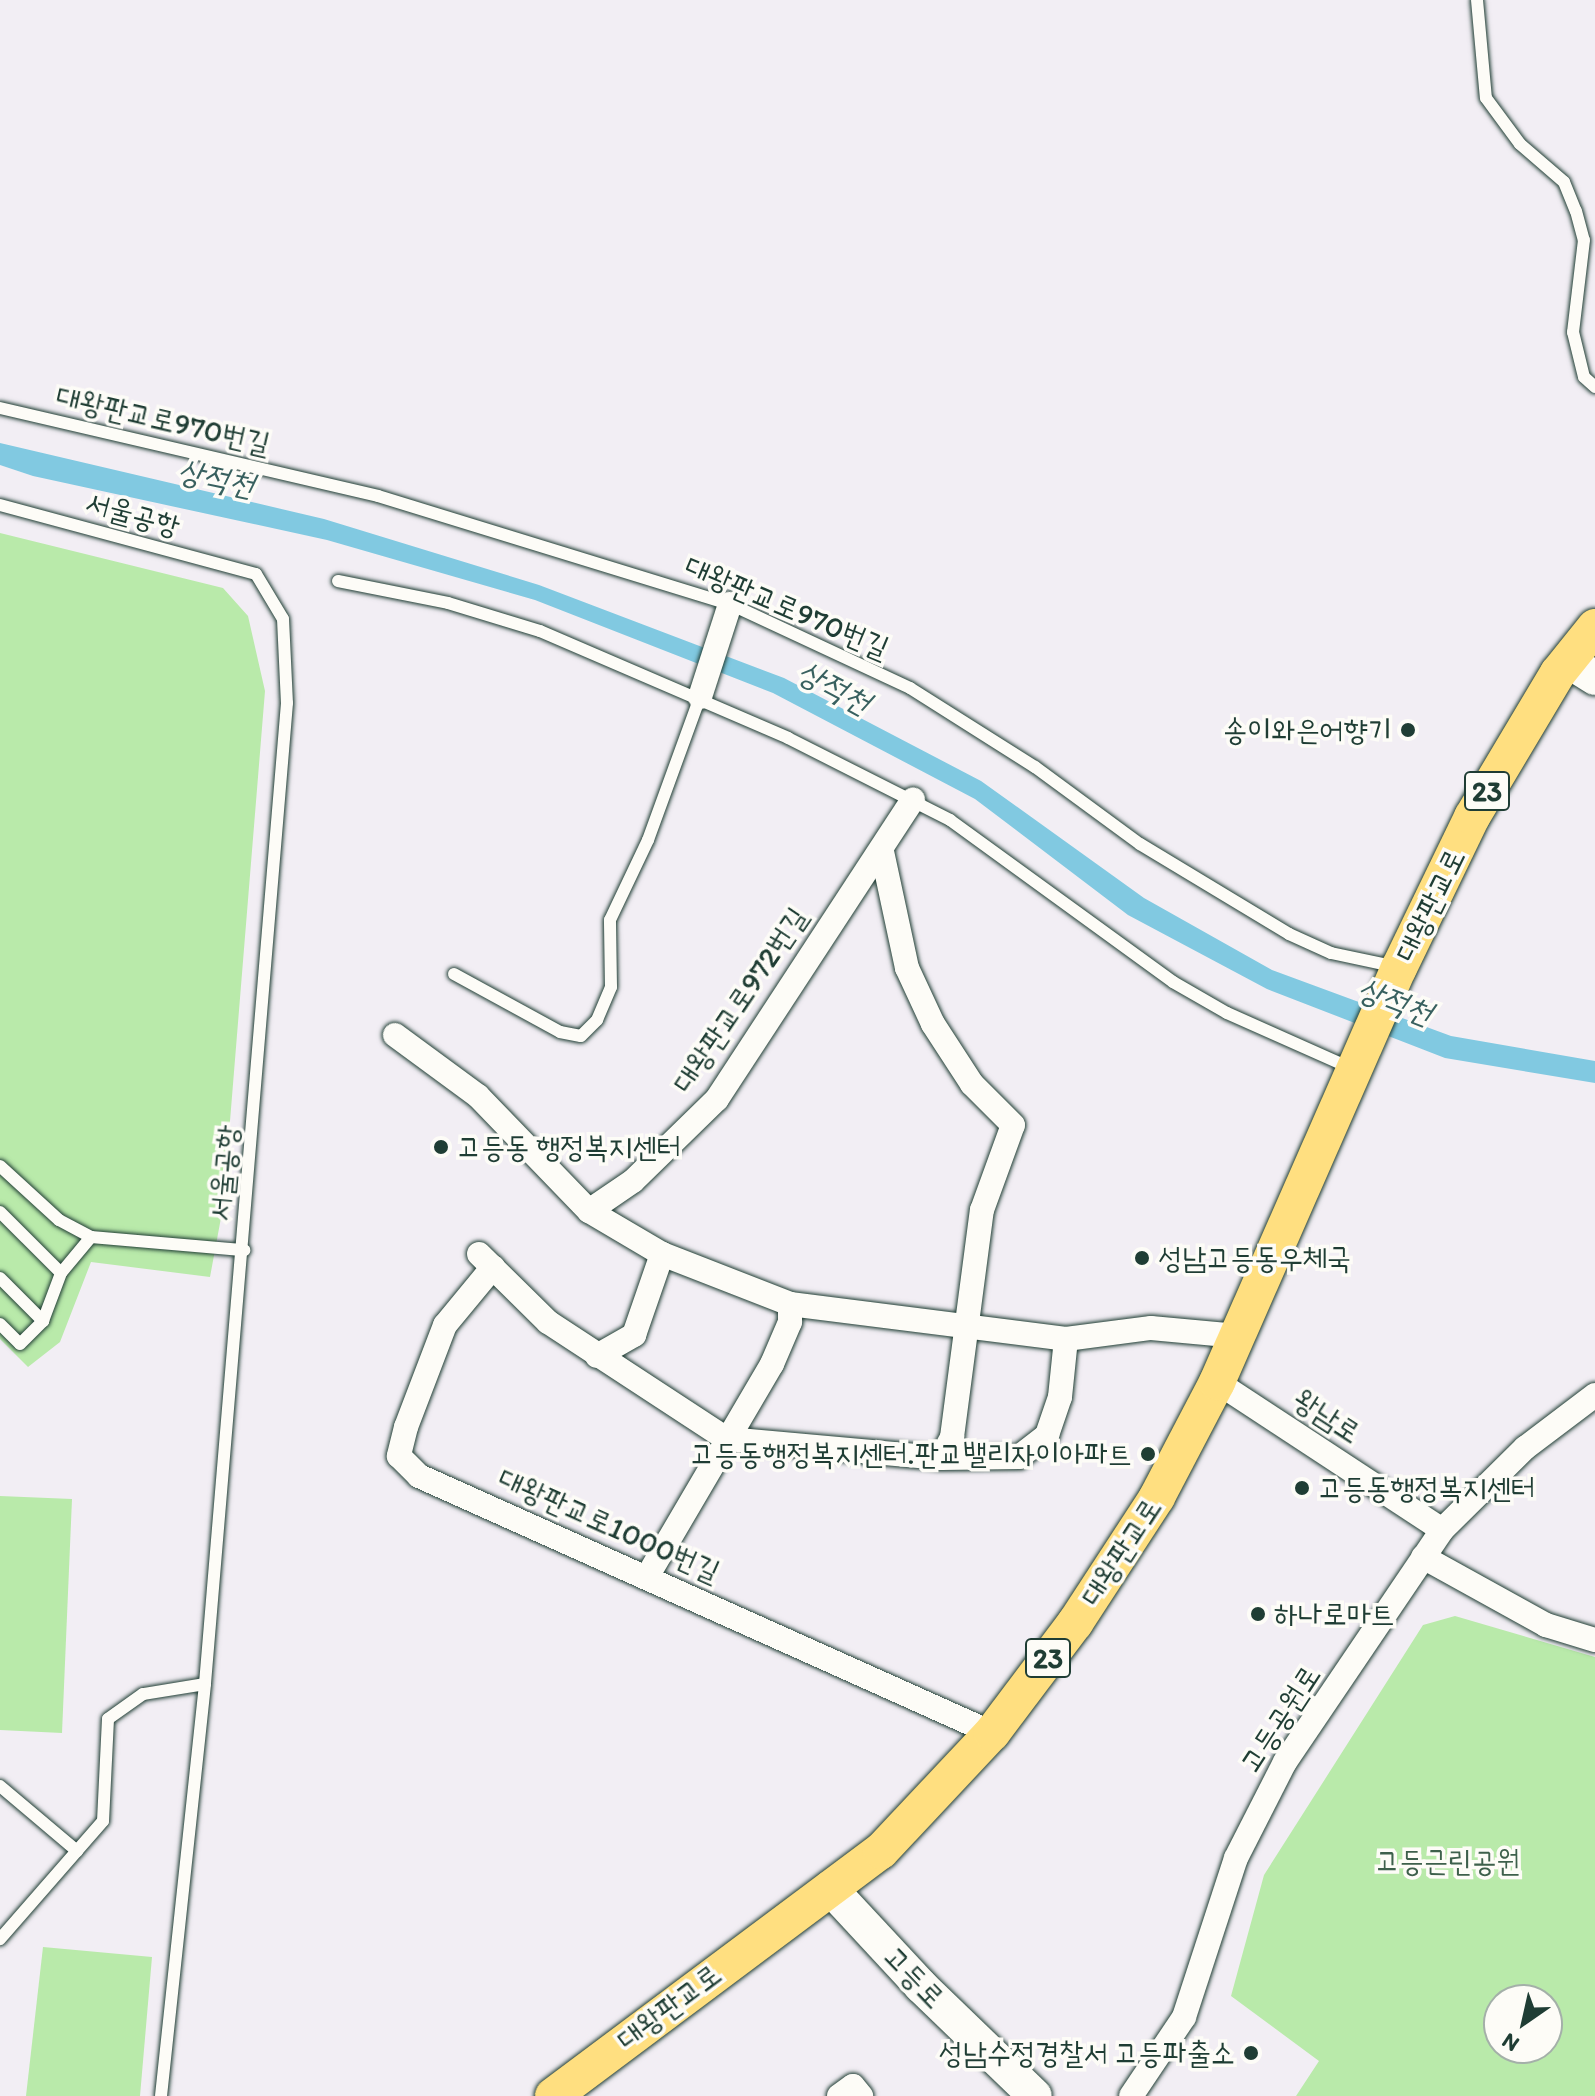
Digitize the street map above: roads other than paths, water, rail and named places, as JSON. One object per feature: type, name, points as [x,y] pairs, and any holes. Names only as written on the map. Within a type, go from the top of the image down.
[{"type":"main road","name":"대왕판교로","points":[[1397,974],[1472,817],[1582,670],[1595,627]]},
{"type":"main road","name":"23","points":[[1359,1062],[1397,974]]},
{"type":"main road","name":"대왕판교로","points":[[553,2096],[881,1851],[992,1733],[1075,1623],[1157,1497],[1217,1382],[1359,1062]]},
{"type":"street","points":[[702,692],[730,610]]},
{"type":"street","name":"대왕판교로972번길","points":[[589,1211],[633,1181],[717,1099],[882,851],[913,799]]},
{"type":"street","points":[[882,851],[907,968],[923,1002],[972,1084],[1013,1125],[982,1210],[963,1327],[952,1437],[941,1458]]},
{"type":"street","points":[[395,1035],[478,1096],[589,1211],[662,1254],[790,1304],[1066,1339],[1151,1328],[1238,1336]]},
{"type":"street","points":[[662,1254],[634,1335],[597,1356],[727,1439],[941,1458],[1019,1457],[1047,1435],[1060,1397],[1066,1339]]},
{"type":"street","name":"대왕판교로1000번길","points":[[597,1356],[548,1322],[486,1261],[445,1325],[399,1456],[419,1476],[992,1733]]},
{"type":"street","points":[[647,1577],[772,1364],[790,1322],[790,1304]]},
{"type":"street","name":"왕남로","points":[[1217,1382],[1442,1530]]},
{"type":"street","name":"고등공원로","points":[[1131,2096],[1184,2017],[1236,1858],[1285,1762],[1442,1530],[1525,1448],[1595,1395]]},
{"type":"street","points":[[1423,1557],[1546,1625],[1595,1640]]},
{"type":"street","name":"고등로","points":[[830,1888],[1035,2096]]},
{"type":"street","points":[[839,2096],[853,2086],[861,2096]]},
{"type":"lane","points":[[1477,0],[1486,98],[1520,144],[1564,182],[1576,211],[1584,240],[1573,332],[1584,377],[1595,387]]},
{"type":"lane","name":"대왕판교로970번길","points":[[0,408],[378,496],[730,610],[910,688],[1035,767],[1140,844],[1289,934],[1331,953],[1397,974]]},
{"type":"lane","name":"서울공항","points":[[0,505],[256,574],[283,619],[287,703],[244,1250],[205,1684],[161,2096]]},
{"type":"lane","points":[[338,581],[448,603],[540,631],[702,692],[862,779],[913,799],[1173,982],[1227,1013],[1359,1062]]},
{"type":"lane","points":[[454,974],[560,1032],[581,1036],[597,1020],[611,987],[610,920],[648,840],[702,692]]},
{"type":"lane","points":[[0,1166],[59,1220],[91,1237],[244,1250]]},
{"type":"lane","points":[[0,1212],[61,1273]]},
{"type":"lane","points":[[0,1324],[20,1344],[43,1321],[61,1273],[91,1237]]},
{"type":"lane","points":[[0,1278],[43,1321]]},
{"type":"lane","points":[[0,1939],[103,1821],[108,1719],[143,1694],[205,1684]]},
{"type":"lane","points":[[0,1786],[77,1851]]},
{"type":"water","points":[[0,443],[324,519],[539,585],[784,678],[981,781],[1144,898],[1272,970],[1451,1036],[1595,1061],[1595,1083],[1445,1058],[1267,989],[1128,915],[975,799],[773,693],[535,600],[327,540],[33,476],[0,465]]},
{"type":"place","name":"송이와은어향기","points":[[1408,730]]},
{"type":"place","name":"고등동 행정복지센터","points":[[441,1147]]},
{"type":"place","name":"성남고등동우체국","points":[[1142,1258]]},
{"type":"place","name":"고등동행정복지센터.판교밸리자이아파트","points":[[1148,1454]]},
{"type":"place","name":"고등동행정복지센터","points":[[1302,1488]]},
{"type":"place","name":"하나로마트","points":[[1258,1614]]},
{"type":"place","name":"성남수정경찰서 고등파출소","points":[[1251,2053]]},
{"type":"water label","name":"상적천","points":[[216,478]]},
{"type":"water label","name":"상적천","points":[[834,687]]},
{"type":"water label","name":"상적천","points":[[1395,1001]]},
{"type":"park label","name":"고등근린공원","points":[[1448,1861]]}]
